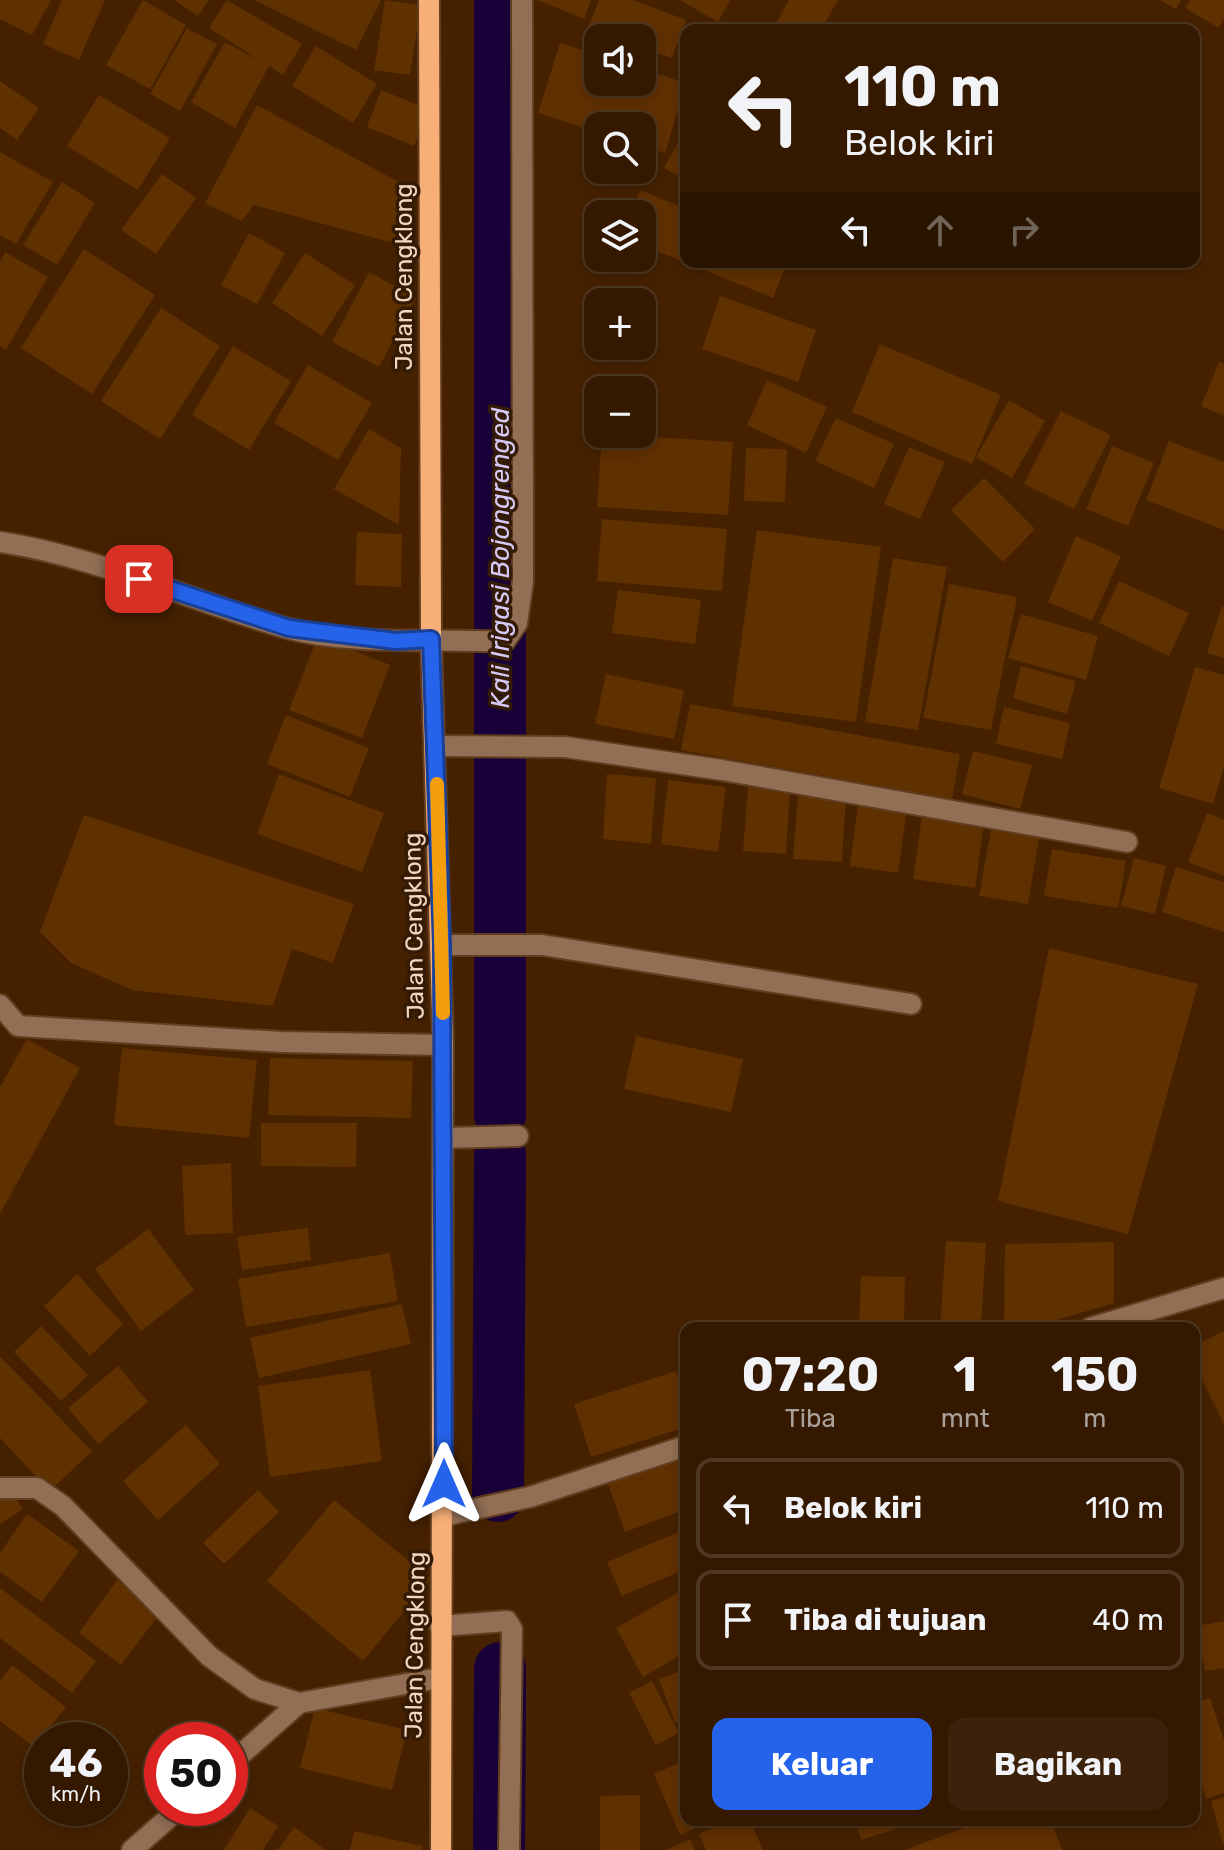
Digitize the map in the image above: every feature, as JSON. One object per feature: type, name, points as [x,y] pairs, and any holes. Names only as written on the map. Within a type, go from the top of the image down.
[{"type":"main road","name":"Jalan Cengklong","points":[[429,0],[439,639],[435,746],[448,945],[443,1045],[443,1516],[449,1625],[439,1678],[441,1850]]},
{"type":"street","points":[[0,542],[109,569],[289,628],[396,641],[504,642],[517,623],[523,581],[522,0]]},
{"type":"street","points":[[435,746],[565,747],[722,770],[1127,842]]},
{"type":"street","points":[[448,945],[542,945],[911,1004]]},
{"type":"street","points":[[0,1005],[18,1026],[282,1042],[443,1045]]},
{"type":"street","points":[[443,1138],[518,1136]]},
{"type":"street","points":[[1110,1322],[1224,1288]]},
{"type":"street","points":[[443,1516],[530,1497],[680,1448]]},
{"type":"street","points":[[0,1488],[37,1488],[63,1506],[209,1656],[255,1689],[299,1703],[439,1678]]},
{"type":"street","points":[[449,1625],[507,1621],[514,1640],[508,1773],[509,1850]]},
{"type":"street","points":[[248,1748],[299,1703]]},
{"type":"street","points":[[132,1850],[159,1826]]},
{"type":"building","points":[[0,0],[51,0],[32,35],[0,19]]},
{"type":"building","points":[[62,0],[105,0],[79,60],[43,44]]},
{"type":"building","points":[[143,0],[186,25],[150,89],[106,65]]},
{"type":"building","points":[[174,0],[209,0],[198,16]]},
{"type":"building","points":[[227,0],[302,44],[283,75],[269,66],[235,128],[191,102],[225,42],[262,62],[209,28]]},
{"type":"building","points":[[254,0],[381,0],[356,50]]},
{"type":"building","points":[[385,0],[421,5],[410,75],[374,70]]},
{"type":"building","points":[[537,0],[591,0],[584,19]]},
{"type":"building","points":[[599,0],[633,0],[686,20],[685,24],[680,24],[680,36],[672,58],[656,53],[656,24],[590,24]]},
{"type":"building","points":[[680,0],[730,0],[718,22]]},
{"type":"building","points":[[789,0],[838,0],[824,24],[776,24]]},
{"type":"building","points":[[1160,0],[1181,0],[1176,9]]},
{"type":"building","points":[[1190,0],[1224,0],[1224,19],[1219,28],[1185,8]]},
{"type":"building","points":[[187,28],[217,44],[180,111],[150,94]]},
{"type":"building","points":[[560,43],[584,51],[584,96],[656,96],[656,73],[680,81],[680,103],[665,153],[656,150],[656,112],[584,112],[584,128],[538,113]]},
{"type":"building","points":[[316,46],[377,84],[353,123],[292,86]]},
{"type":"building","points":[[0,81],[39,108],[17,140],[0,128]]},
{"type":"building","points":[[381,90],[428,109],[414,146],[367,127]]},
{"type":"building","points":[[99,95],[170,138],[138,190],[67,146]]},
{"type":"building","points":[[257,105],[417,192],[393,243],[254,205],[242,221],[205,203]]},
{"type":"building","points":[[680,139],[680,177],[664,168]]},
{"type":"building","points":[[0,152],[53,182],[16,244],[0,235]]},
{"type":"building","points":[[162,174],[196,198],[156,254],[121,230]]},
{"type":"building","points":[[62,182],[95,203],[57,265],[23,245]]},
{"type":"building","points":[[640,190],[680,207],[680,260],[656,251],[656,200],[636,200]]},
{"type":"building","points":[[249,233],[285,253],[257,304],[221,285]]},
{"type":"building","points":[[84,249],[155,295],[92,394],[21,348]]},
{"type":"building","points":[[5,252],[48,277],[6,350],[0,346],[0,262]]},
{"type":"building","points":[[305,253],[355,285],[322,336],[272,303]]},
{"type":"building","points":[[699,268],[785,268],[773,298]]},
{"type":"building","points":[[369,272],[416,298],[379,367],[332,342]]},
{"type":"building","points":[[720,296],[816,330],[798,382],[702,349]]},
{"type":"building","points":[[161,308],[220,346],[160,439],[101,401]]},
{"type":"building","points":[[880,344],[1001,395],[972,464],[852,412]]},
{"type":"building","points":[[233,346],[291,381],[249,450],[192,415]]},
{"type":"building","points":[[1219,362],[1224,364],[1224,416],[1201,406]]},
{"type":"building","points":[[308,365],[372,403],[338,460],[274,423]]},
{"type":"building","points":[[767,380],[827,407],[806,453],[747,425]]},
{"type":"building","points":[[1009,400],[1045,421],[1012,478],[976,457]]},
{"type":"building","points":[[1061,411],[1111,435],[1074,509],[1024,484]]},
{"type":"building","points":[[836,418],[894,444],[874,488],[815,461]]},
{"type":"building","points":[[369,429],[401,448],[399,525],[334,489]]},
{"type":"building","points":[[656,437],[733,442],[728,515],[597,507],[601,448],[656,448]]},
{"type":"building","points":[[1169,441],[1224,462],[1224,530],[1146,500]]},
{"type":"building","points":[[1112,446],[1154,463],[1128,526],[1086,509]]},
{"type":"building","points":[[909,447],[945,462],[920,519],[884,504]]},
{"type":"building","points":[[746,448],[787,449],[785,502],[744,501]]},
{"type":"building","points":[[984,478],[1035,529],[1003,562],[951,510]]},
{"type":"building","points":[[602,519],[727,529],[722,591],[597,581]]},
{"type":"building","points":[[757,530],[881,547],[856,722],[732,706]]},
{"type":"building","points":[[357,532],[402,534],[401,587],[355,585]]},
{"type":"building","points":[[1076,536],[1121,556],[1092,621],[1048,602]]},
{"type":"building","points":[[893,558],[947,567],[918,730],[865,722]]},
{"type":"building","points":[[1119,581],[1189,613],[1169,656],[1099,623]]},
{"type":"building","points":[[949,584],[1017,597],[991,730],[923,718]]},
{"type":"building","points":[[618,590],[701,600],[695,644],[612,633]]},
{"type":"building","points":[[1224,607],[1224,658],[1207,653]]},
{"type":"building","points":[[1021,614],[1098,636],[1086,680],[1008,658]]},
{"type":"building","points":[[318,636],[390,665],[362,738],[289,710]]},
{"type":"building","points":[[1021,666],[1076,681],[1067,714],[1013,698]]},
{"type":"building","points":[[1195,667],[1224,675],[1224,767],[1213,804],[1159,788]]},
{"type":"building","points":[[606,674],[684,690],[674,739],[595,724]]},
{"type":"building","points":[[690,704],[960,754],[952,799],[681,750]]},
{"type":"building","points":[[1004,707],[1070,723],[1062,759],[996,744]]},
{"type":"building","points":[[286,715],[369,748],[350,797],[267,764]]},
{"type":"building","points":[[973,751],[1032,765],[1020,809],[962,794]]},
{"type":"building","points":[[279,774],[384,813],[362,872],[257,834]]},
{"type":"building","points":[[607,774],[656,778],[651,844],[603,839]]},
{"type":"building","points":[[668,780],[726,787],[718,852],[661,844]]},
{"type":"building","points":[[748,787],[790,791],[786,854],[743,851]]},
{"type":"building","points":[[798,794],[846,797],[842,862],[793,859]]},
{"type":"building","points":[[858,803],[907,809],[898,873],[850,866]]},
{"type":"building","points":[[923,809],[985,817],[975,888],[913,879]]},
{"type":"building","points":[[1207,813],[1224,820],[1224,876],[1188,862]]},
{"type":"building","points":[[84,815],[354,904],[333,963],[292,949],[273,1006],[132,990],[71,963],[40,932]]},
{"type":"building","points":[[992,824],[1040,833],[1028,904],[979,896]]},
{"type":"building","points":[[1052,849],[1126,861],[1118,908],[1044,896]]},
{"type":"building","points":[[1134,858],[1166,866],[1155,914],[1121,906]]},
{"type":"building","points":[[1176,867],[1224,882],[1224,932],[1162,912]]},
{"type":"building","points":[[1049,948],[1198,984],[1128,1234],[998,1201]]},
{"type":"building","points":[[636,1036],[743,1059],[731,1112],[624,1089]]},
{"type":"building","points":[[27,1039],[80,1068],[0,1214],[0,1087]]},
{"type":"building","points":[[122,1048],[257,1060],[249,1138],[114,1125]]},
{"type":"building","points":[[270,1058],[413,1061],[411,1118],[268,1115]]},
{"type":"building","points":[[261,1123],[357,1123],[356,1167],[261,1166]]},
{"type":"building","points":[[231,1163],[233,1233],[185,1235],[182,1166]]},
{"type":"building","points":[[308,1228],[311,1260],[242,1270],[237,1237]]},
{"type":"building","points":[[148,1229],[194,1290],[141,1331],[95,1269]]},
{"type":"building","points":[[946,1241],[986,1243],[981,1322],[940,1322]]},
{"type":"building","points":[[1114,1242],[1114,1303],[1050,1322],[1004,1322],[1005,1244]]},
{"type":"building","points":[[390,1253],[398,1301],[246,1327],[238,1279]]},
{"type":"building","points":[[77,1274],[123,1324],[90,1356],[44,1306]]},
{"type":"building","points":[[861,1276],[905,1277],[904,1322],[859,1322]]},
{"type":"building","points":[[402,1304],[411,1344],[259,1378],[250,1338]]},
{"type":"building","points":[[41,1326],[88,1375],[61,1401],[14,1352]]},
{"type":"building","points":[[1224,1331],[1224,1424],[1200,1376],[1200,1343]]},
{"type":"building","points":[[0,1356],[92,1451],[50,1491],[0,1438]]},
{"type":"building","points":[[118,1366],[148,1402],[98,1444],[68,1408]]},
{"type":"building","points":[[370,1370],[382,1461],[270,1477],[258,1386]]},
{"type":"building","points":[[676,1371],[680,1384],[680,1429],[591,1457],[574,1404]]},
{"type":"building","points":[[186,1425],[220,1464],[158,1520],[123,1481]]},
{"type":"building","points":[[680,1455],[680,1511],[625,1532],[607,1481]]},
{"type":"building","points":[[10,1490],[23,1509],[0,1524],[0,1497]]},
{"type":"building","points":[[258,1490],[279,1512],[224,1564],[203,1543]]},
{"type":"building","points":[[334,1500],[431,1579],[363,1661],[267,1581]]},
{"type":"building","points":[[27,1514],[79,1551],[42,1602],[0,1572],[0,1553]]},
{"type":"building","points":[[680,1532],[680,1572],[622,1596],[607,1562]]},
{"type":"building","points":[[117,1580],[161,1612],[121,1665],[79,1633]]},
{"type":"building","points":[[0,1588],[96,1661],[72,1693],[0,1638]]},
{"type":"building","points":[[680,1591],[680,1655],[643,1677],[616,1628]]},
{"type":"building","points":[[1224,1621],[1224,1668],[1205,1671],[1200,1625]]},
{"type":"building","points":[[12,1665],[66,1707],[54,1722],[24,1722],[24,1739],[0,1721],[0,1681]]},
{"type":"building","points":[[680,1671],[680,1721],[675,1723],[659,1679]]},
{"type":"building","points":[[652,1681],[679,1733],[656,1745],[629,1693]]},
{"type":"building","points":[[1210,1698],[1224,1740],[1224,1793],[1206,1799],[1200,1782],[1200,1701]]},
{"type":"building","points":[[315,1708],[407,1730],[392,1790],[300,1768]]},
{"type":"building","points":[[680,1763],[680,1826],[700,1826],[680,1835],[654,1774]]},
{"type":"building","points":[[640,1795],[640,1850],[600,1850],[600,1796]]},
{"type":"building","points":[[1224,1797],[1224,1844],[1223,1844],[1211,1801]]},
{"type":"building","points":[[250,1808],[278,1826],[263,1850],[224,1850],[239,1826],[248,1826]]},
{"type":"building","points":[[717,1826],[753,1826],[763,1850],[706,1850],[699,1834]]},
{"type":"building","points":[[857,1826],[904,1826],[861,1840]]},
{"type":"building","points":[[970,1826],[1053,1826],[1062,1850],[904,1850]]},
{"type":"building","points":[[294,1827],[326,1850],[278,1850]]},
{"type":"building","points":[[354,1831],[422,1846],[421,1850],[350,1850]]},
{"type":"building","points":[[690,1839],[695,1850],[666,1850]]},
{"type":"waterway","name":"Kali Irigasi Bojongrenged","points":[[500,0],[500,1115]]},
{"type":"waterway","name":"Kali Irigasi Bojongrenged","points":[[498,1496],[500,1154]]},
{"type":"waterway","name":"Kali Irigasi Bojongrenged","points":[[499,1850],[500,1668]]},
{"type":"slow traffic","points":[[437,784],[443,1013]]},
{"type":"route","points":[[139,579],[289,628],[396,641],[431,639],[442,945],[444,1484]]}]
